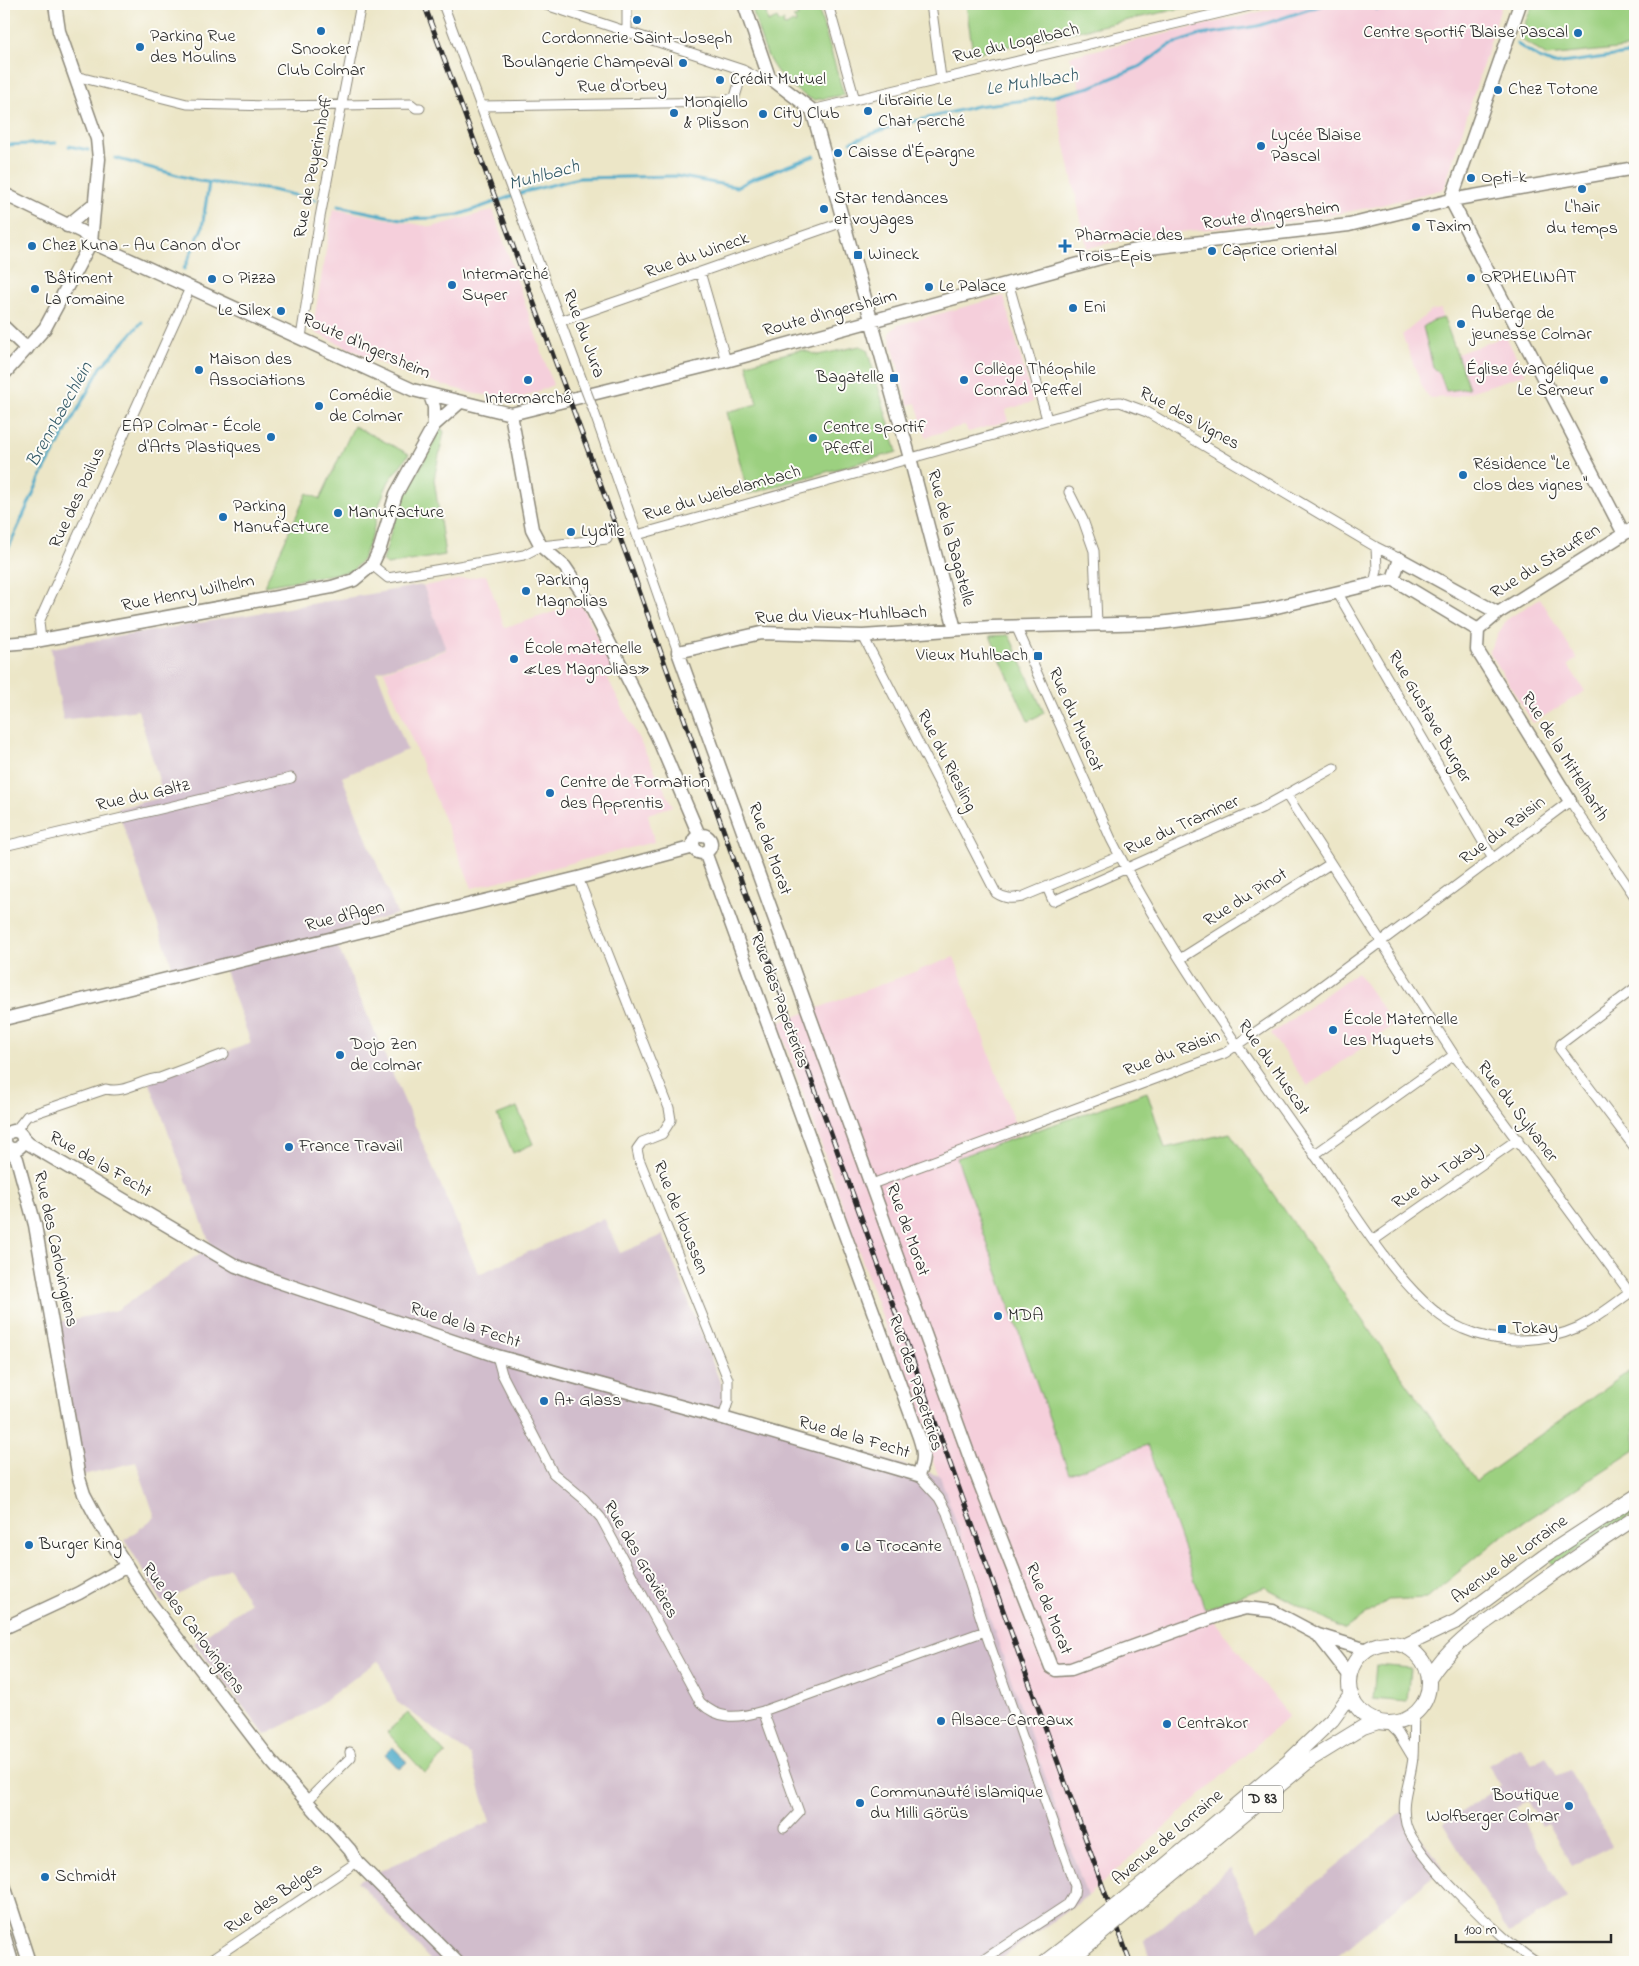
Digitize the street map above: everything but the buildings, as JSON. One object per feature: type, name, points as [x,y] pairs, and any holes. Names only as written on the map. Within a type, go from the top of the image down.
[{"type":"main road","name":"Avenue de Lorraine","points":[[1404,1646],[1457,1621],[1546,1554],[1635,1497]]},
{"type":"main road","name":"Avenue de Lorraine","points":[[1430,1679],[1444,1656],[1468,1635],[1586,1550],[1635,1518]]},
{"type":"main road","points":[[1392,1643],[1404,1646],[1421,1659],[1430,1679],[1429,1693],[1423,1705],[1414,1715],[1402,1721],[1384,1723],[1366,1716],[1356,1706],[1350,1694],[1350,1676],[1356,1661],[1367,1650],[1379,1645],[1392,1643]]},
{"type":"main road","name":"Avenue de Lorraine","points":[[1045,1962],[1080,1943],[1152,1883],[1288,1762],[1332,1720],[1350,1694]]},
{"type":"main road","name":"Avenue de Lorraine","points":[[1152,1883],[1311,1759],[1355,1731],[1384,1723]]},
{"type":"main road","name":"Avenue de Lorraine","points":[[1065,1962],[1080,1943]]},
{"type":"street","points":[[4,374],[45,328],[57,310],[92,242],[98,160],[97,139],[93,122],[59,31],[55,4]]},
{"type":"street","name":"Rue de Peyerimhoff","points":[[301,337],[320,217],[361,4]]},
{"type":"street","name":"Rue du Jura","points":[[443,4],[561,320],[637,535]]},
{"type":"street","points":[[543,4],[743,70],[762,80],[769,77]]},
{"type":"street","points":[[627,4],[628,33]]},
{"type":"street","points":[[744,4],[769,77],[812,110]]},
{"type":"street","points":[[828,4],[856,100]]},
{"type":"street","points":[[931,4],[941,78]]},
{"type":"street","name":"Rue du Logelbach","points":[[812,110],[1258,4]]},
{"type":"street","points":[[1520,4],[1451,200],[1630,531]]},
{"type":"street","name":"Rue d'Orbey","points":[[480,106],[724,102],[735,97],[743,70]]},
{"type":"street","points":[[75,76],[154,98],[187,104],[342,106],[411,104],[416,108],[420,108]]},
{"type":"street","name":"Rue de la Bagatelle","points":[[812,110],[956,629]]},
{"type":"street","name":"Route d'Ingersheim","points":[[4,194],[82,232],[92,242],[413,390],[459,403],[511,414],[726,360],[1076,262],[1141,249],[1349,225],[1451,200],[1635,168]]},
{"type":"street","points":[[67,226],[95,203]]},
{"type":"street","name":"Rue du Wineck","points":[[561,320],[843,222]]},
{"type":"street","points":[[700,272],[726,360]]},
{"type":"street","points":[[1008,282],[1047,419]]},
{"type":"street","name":"Rue des Poilus","points":[[41,640],[39,622],[190,288]]},
{"type":"street","points":[[4,327],[27,349]]},
{"type":"street","points":[[430,395],[434,408],[434,425]]},
{"type":"street","name":"Rue des Vignes","points":[[1047,419],[1107,403],[1120,402],[1131,405],[1376,547],[1498,613]]},
{"type":"street","name":"Rue Henry Wilhelm","points":[[4,644],[41,640],[332,586],[354,580],[372,564],[380,548],[396,494],[434,425],[459,403]]},
{"type":"street","name":"Rue des Papeteries","points":[[511,414],[528,517],[541,546],[565,567],[588,601],[657,736],[699,845],[919,1437],[924,1462],[918,1475],[939,1498],[947,1513],[985,1631],[1075,1886],[1074,1894],[1068,1904],[980,1962]]},
{"type":"street","name":"Rue du Weibelambach","points":[[637,535],[1047,419]]},
{"type":"street","points":[[1068,492],[1083,520],[1094,551],[1097,624]]},
{"type":"street","name":"Rue du Stauffen","points":[[1478,630],[1498,613],[1630,531]]},
{"type":"street","name":"Rue de Morat","points":[[637,535],[971,1461],[1051,1667],[1056,1670],[1071,1670],[1223,1614],[1246,1608],[1273,1610],[1318,1634],[1367,1650]]},
{"type":"street","points":[[372,564],[388,578],[524,555],[541,546],[607,539]]},
{"type":"street","points":[[1374,584],[1377,570],[1376,547]]},
{"type":"street","points":[[1400,559],[1393,579],[1478,630]]},
{"type":"street","name":"Rue du Vieux-Muhlbach","points":[[678,652],[761,633],[863,636],[1016,626],[1159,623],[1264,610],[1393,579]]},
{"type":"street","name":"Rue Gustave Burger","points":[[1338,592],[1493,858]]},
{"type":"street","name":"Rue du Muscat","points":[[1016,626],[1067,745],[1126,869],[1180,959],[1237,1046],[1374,1240],[1420,1301],[1440,1318],[1462,1329],[1484,1337],[1512,1340],[1559,1335],[1591,1320],[1633,1290]]},
{"type":"street","name":"Rue de la Mittelharth","points":[[1478,630],[1477,650],[1570,800],[1635,897]]},
{"type":"street","name":"Rue du Riesling","points":[[863,636],[996,893],[1003,898]]},
{"type":"street","name":"Rue du Traminer","points":[[1047,887],[1053,901],[1219,828],[1334,768]]},
{"type":"street","name":"Rue du Galtz","points":[[4,846],[291,778]]},
{"type":"street","name":"Rue du Sylvaner","points":[[1286,794],[1454,1055],[1633,1290]]},
{"type":"street","name":"Rue du Raisin","points":[[872,1184],[1224,1053],[1237,1046],[1381,942],[1570,800]]},
{"type":"street","name":"Rue d'Agen","points":[[4,1019],[578,878],[699,845]]},
{"type":"street","name":"Rue du Traminer","points":[[1003,898],[1022,897],[1120,856]]},
{"type":"street","name":"Rue du Pinot","points":[[1180,959],[1330,864]]},
{"type":"street","name":"Rue de Houssen","points":[[578,878],[669,1108],[671,1120],[662,1134],[642,1142],[637,1149],[728,1379],[728,1402],[723,1418]]},
{"type":"street","points":[[1635,988],[1561,1044],[1560,1049],[1635,1148]]},
{"type":"street","name":"Rue de la Fecht","points":[[224,1054],[116,1092],[106,1089],[27,1116],[15,1140],[236,1266],[497,1356],[723,1418],[918,1475]]},
{"type":"street","points":[[1314,1155],[1454,1055]]},
{"type":"street","name":"Rue des Carlovingiens","points":[[15,1140],[35,1225],[79,1478],[84,1494],[125,1567],[255,1740],[350,1850],[357,1862],[457,1962]]},
{"type":"street","name":"Rue du Tokay","points":[[1374,1240],[1518,1140]]},
{"type":"street","name":"Rue des Gravières","points":[[497,1356],[502,1374],[545,1459],[560,1481],[584,1499],[601,1518],[700,1702],[710,1711],[725,1717],[741,1717],[763,1711],[985,1631]]},
{"type":"street","points":[[4,1628],[80,1593],[125,1567]]},
{"type":"street","name":"Rue de Morat","points":[[1318,1634],[1350,1676]]},
{"type":"street","points":[[763,1711],[800,1812],[784,1828]]},
{"type":"street","points":[[1414,1715],[1413,1758],[1405,1787],[1404,1808],[1407,1826],[1414,1841],[1474,1911],[1536,1962]]},
{"type":"street","points":[[1384,1723],[1402,1738],[1413,1758]]},
{"type":"street","points":[[307,1801],[351,1757],[350,1752]]},
{"type":"street","name":"Rue des Belges","points":[[208,1962],[357,1862]]},
{"type":"street","points":[[4,1885],[29,1962]]},
{"type":"street","points":[[4,1935],[12,1962]]},
{"type":"shaded area","name":"Lycée Blaise Pascal","points":[[1294,4],[1502,4],[1444,189],[1373,207],[1304,220],[1189,231],[1128,239],[1087,248],[1054,95],[1080,88],[1070,56]]},
{"type":"shaded area","points":[[333,209],[432,227],[493,210],[553,385],[521,398],[475,394],[406,375],[316,333],[313,326]]},
{"type":"shaded area","name":"Collège Théophile Conrad Pfeffel","points":[[1004,296],[1033,402],[1005,410],[1008,421],[968,432],[965,425],[926,437],[916,403],[908,405],[889,333],[898,325]]},
{"type":"shaded area","points":[[1441,309],[1442,318],[1444,318],[1457,354],[1495,340],[1504,334],[1526,374],[1454,397],[1430,398],[1424,391],[1402,335],[1431,311]]},
{"type":"shaded area","name":"Centre de Formation des Apprentis","points":[[486,575],[505,628],[581,603],[613,669],[605,673],[673,806],[648,814],[654,842],[472,888],[384,671],[446,650],[423,586]]},
{"type":"shaded area","points":[[423,585],[446,649],[377,672],[407,750],[342,777],[397,914],[332,933],[479,1274],[604,1218],[620,1253],[663,1235],[732,1413],[940,1476],[1087,1896],[996,1962],[432,1962],[357,1881],[490,1822],[470,1755],[397,1702],[379,1660],[306,1714],[265,1735],[194,1643],[250,1603],[229,1568],[163,1603],[125,1540],[155,1517],[136,1462],[83,1475],[55,1323],[117,1310],[211,1246],[149,1081],[251,1043],[224,968],[175,974],[117,808],[164,797],[138,710],[63,720],[51,648]]},
{"type":"shaded area","points":[[1540,598],[1577,659],[1568,665],[1585,691],[1533,723],[1489,651],[1506,620]]},
{"type":"shaded area","points":[[954,957],[1019,1135],[957,1158],[1072,1473],[1147,1445],[1205,1609],[1289,1716],[1087,1896],[778,1023]]},
{"type":"shaded area","name":"École Maternelle Les Muguets","points":[[1357,972],[1394,1025],[1308,1086],[1271,1034]]},
{"type":"shaded area","points":[[1520,1746],[1532,1764],[1546,1756],[1557,1776],[1569,1770],[1612,1846],[1572,1866],[1547,1823],[1541,1826],[1527,1802],[1515,1808],[1567,1898],[1509,1933],[1443,1824],[1501,1786],[1488,1764]]},
{"type":"shaded area","points":[[1403,1811],[1442,1868],[1331,1962],[1151,1962],[1144,1941],[1230,1868],[1259,1930]]},
{"type":"green space","points":[[751,4],[762,4],[760,7],[761,11],[766,12],[768,22],[777,18],[779,22],[784,21],[783,25],[786,26],[793,22],[795,24],[796,21],[793,18],[798,17],[796,12],[807,11],[804,4],[817,4],[844,95],[813,100],[786,81],[777,71],[764,48]]},
{"type":"green space","points":[[966,4],[1201,4],[973,54]]},
{"type":"green space","name":"Centre sportif Blaise Pascal","points":[[1533,4],[1635,4],[1635,47],[1547,56],[1519,38]]},
{"type":"green space","points":[[1444,318],[1469,388],[1446,391],[1440,374],[1433,367],[1423,327],[1432,321]]},
{"type":"green space","name":"Centre sportif Pfeffel","points":[[860,346],[867,349],[897,452],[748,494],[727,412],[757,404],[747,364],[795,351],[802,350],[818,355]]},
{"type":"green space","name":"Manufacture","points":[[354,426],[409,454],[389,481],[380,502],[372,535],[362,560],[352,571],[264,586],[307,493],[320,499]]},
{"type":"green space","name":"Manufacture","points":[[441,428],[444,432],[434,479],[445,555],[387,565],[383,561],[400,499],[422,465]]},
{"type":"green space","points":[[1009,635],[1044,713],[1028,721],[990,636]]},
{"type":"green space","points":[[1147,1092],[1165,1148],[1230,1133],[1476,1481],[1635,1367],[1635,1450],[1501,1537],[1427,1598],[1387,1600],[1345,1630],[1265,1587],[1205,1609],[1147,1445],[1069,1474],[957,1158]]},
{"type":"green space","points":[[517,1107],[533,1144],[513,1153],[497,1115]]},
{"type":"green space","points":[[1635,1505],[1635,1513],[1554,1565],[1549,1560]]},
{"type":"green space","points":[[1376,1665],[1410,1668],[1407,1702],[1373,1699]]},
{"type":"green space","points":[[408,1713],[446,1754],[425,1773],[387,1732]]},
{"type":"water","points":[[393,1747],[407,1762],[399,1769],[385,1754]]},
{"type":"waterway","name":"Le Muhlbach","points":[[851,142],[887,128],[977,106],[1050,97],[1090,87],[1141,66],[1170,45],[1200,35],[1258,26],[1325,4]]},
{"type":"waterway","name":"Le Muhlbach","points":[[1371,4],[1377,9]]},
{"type":"waterway","name":"Le Muhlbach","points":[[1517,44],[1539,58],[1554,64],[1635,53]]},
{"type":"waterway","name":"Muhlbach","points":[[4,145],[56,143]]},
{"type":"waterway","name":"Muhlbach","points":[[69,146],[88,150]]},
{"type":"waterway","name":"Muhlbach","points":[[338,206],[401,219],[433,218],[458,215],[524,192],[579,178],[676,176],[737,187],[752,179],[814,156]]},
{"type":"waterway","name":"Muhlbach","points":[[115,158],[199,181],[272,190],[316,200]]},
{"type":"waterway","name":"Brennbaechlein","points":[[184,269],[202,228],[209,183]]},
{"type":"waterway","name":"Brennbaechlein","points":[[4,558],[41,476],[101,367],[142,322]]},
{"type":"railway","points":[[424,4],[633,573],[799,1045],[1130,1962]]},
{"type":"place","name":"Cordonnerie Saint-Joseph","points":[[637,20]]},
{"type":"place","name":"Snooker Club Colmar","points":[[321,31]]},
{"type":"place","name":"Centre sportif Blaise Pascal","points":[[1578,33]]},
{"type":"place","name":"Parking Rue des Moulins","points":[[140,47]]},
{"type":"place","name":"Boulangerie Champeval","points":[[683,63]]},
{"type":"place","name":"Crédit Mutuel","points":[[720,80]]},
{"type":"place","name":"Chez Totone","points":[[1498,90]]},
{"type":"place","name":"Librairie Le Chat perché","points":[[868,111]]},
{"type":"place","name":"Mongiello & Plisson","points":[[674,113]]},
{"type":"place","name":"City Club","points":[[763,114]]},
{"type":"place","name":"Lycée Blaise Pascal","points":[[1261,146]]},
{"type":"place","name":"Caisse d'Épargne","points":[[838,153]]},
{"type":"place","name":"Opti-k","points":[[1471,178]]},
{"type":"place","name":"L'hair du temps","points":[[1582,189]]},
{"type":"place","name":"Star tendances et voyages","points":[[824,209]]},
{"type":"place","name":"Taxim","points":[[1416,227]]},
{"type":"place","name":"Chez Kuna - Au Canon d'Or","points":[[32,246]]},
{"type":"place","name":"Pharmacie des Trois-Epis","points":[[1065,246]]},
{"type":"place","name":"Caprice Oriental","points":[[1212,251]]},
{"type":"place","name":"Wineck","points":[[858,255]]},
{"type":"place","name":"ORPHELINAT","points":[[1471,278]]},
{"type":"place","name":"O Pizza","points":[[212,279]]},
{"type":"place","name":"Intermarché Super","points":[[452,285]]},
{"type":"place","name":"Le Palace","points":[[929,287]]},
{"type":"place","name":"Bâtiment La romaine","points":[[35,289]]},
{"type":"place","name":"Eni","points":[[1073,308]]},
{"type":"place","name":"Le Silex","points":[[281,311]]},
{"type":"place","name":"Auberge de jeunesse Colmar","points":[[1461,324]]},
{"type":"place","name":"Maison des Associations","points":[[199,370]]},
{"type":"place","name":"Bagatelle","points":[[894,378]]},
{"type":"place","name":"Intermarché","points":[[528,380]]},
{"type":"place","name":"Collège Théophile Conrad Pfeffel","points":[[964,380]]},
{"type":"place","name":"Église évangélique Le Semeur","points":[[1604,380]]},
{"type":"place","name":"Comédie de Colmar","points":[[319,406]]},
{"type":"place","name":"EAP Colmar – École d'Arts Plastiques","points":[[271,437]]},
{"type":"place","name":"Centre sportif Pfeffel","points":[[813,438]]},
{"type":"place","name":"Résidence \"Le clos des vignes\"","points":[[1463,475]]},
{"type":"place","name":"Manufacture","points":[[338,513]]},
{"type":"place","name":"Parking Manufacture","points":[[223,517]]},
{"type":"place","name":"Lyd'île","points":[[571,532]]},
{"type":"place","name":"Parking Magnolias","points":[[526,591]]},
{"type":"place","name":"Vieux Muhlbach","points":[[1038,656]]},
{"type":"place","name":"École maternelle «Les Magnolias»","points":[[514,659]]},
{"type":"place","name":"Centre de Formation des Apprentis","points":[[550,793]]},
{"type":"place","name":"École Maternelle Les Muguets","points":[[1333,1030]]},
{"type":"place","name":"Dojo Zen de colmar","points":[[340,1055]]},
{"type":"place","name":"France Travail","points":[[289,1147]]},
{"type":"place","name":"MDA","points":[[998,1316]]},
{"type":"place","name":"Tokay","points":[[1502,1329]]},
{"type":"place","name":"A+ Glass","points":[[544,1401]]},
{"type":"place","name":"Burger King","points":[[29,1545]]},
{"type":"place","name":"La Trocante","points":[[845,1547]]},
{"type":"place","name":"Alsace-Carreaux","points":[[941,1721]]},
{"type":"place","name":"Centrakor","points":[[1167,1724]]},
{"type":"place","name":"Communauté islamique du Milli Görüs","points":[[860,1803]]},
{"type":"place","name":"Boutique Wolfberger Colmar","points":[[1569,1806]]},
{"type":"place","name":"Schmidt","points":[[45,1877]]}]
